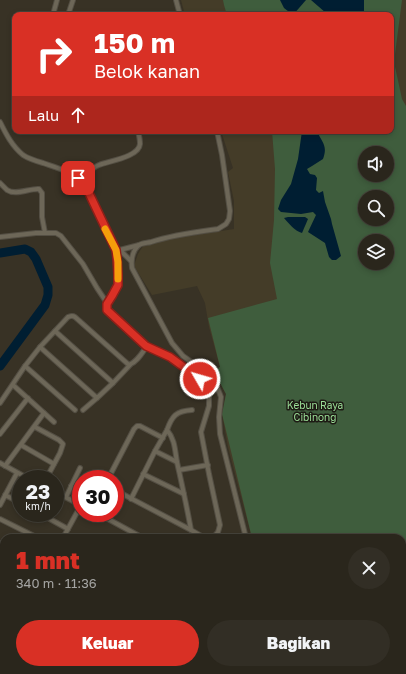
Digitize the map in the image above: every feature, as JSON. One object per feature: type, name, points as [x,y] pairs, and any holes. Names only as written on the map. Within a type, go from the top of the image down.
[{"type":"street","points":[[54,12],[57,0]]},
{"type":"street","points":[[69,12],[73,0]]},
{"type":"street","points":[[176,0],[179,12]]},
{"type":"street","points":[[0,122],[9,140],[24,156],[66,171],[78,178],[87,189],[101,220],[118,250],[131,261]]},
{"type":"street","points":[[78,178],[96,167],[123,158],[135,151],[140,144],[138,134]]},
{"type":"street","points":[[118,250],[161,238],[218,229],[226,224],[229,219],[229,204],[218,134]]},
{"type":"street","points":[[0,183],[12,192],[39,189],[42,192],[42,217],[45,233]]},
{"type":"street","points":[[0,237],[32,233],[56,233],[61,236],[83,264],[107,304],[106,308],[109,313],[146,346],[170,357],[188,369],[205,384],[209,393],[209,406],[201,432],[220,525],[216,534]]},
{"type":"street","points":[[141,244],[133,254],[131,261],[132,268],[172,343],[183,356],[216,384],[219,391],[221,397],[218,416],[220,434],[245,534]]},
{"type":"street","points":[[107,304],[116,290],[118,279],[118,250]]},
{"type":"street","points":[[0,403],[40,347],[68,317],[71,316],[78,320],[125,363],[129,366],[130,365]]},
{"type":"street","points":[[56,331],[113,383]]},
{"type":"street","points":[[83,410],[135,362],[146,346]]},
{"type":"street","points":[[40,347],[97,398]]},
{"type":"street","points":[[25,366],[75,410]]},
{"type":"street","points":[[13,385],[54,422]]},
{"type":"street","points":[[0,434],[28,398]]},
{"type":"street","points":[[131,499],[172,418],[180,412],[192,410]]},
{"type":"street","points":[[5,466],[44,413]]},
{"type":"street","points":[[113,470],[137,426],[140,426],[163,438]]},
{"type":"street","points":[[35,427],[59,440],[63,444],[51,470]]},
{"type":"street","points":[[167,430],[171,434],[174,442],[191,530]]},
{"type":"street","points":[[21,446],[54,464]]},
{"type":"street","points":[[155,450],[177,462]]},
{"type":"street","points":[[0,463],[12,470]]},
{"type":"street","points":[[179,470],[208,465]]},
{"type":"street","points":[[72,500],[66,497],[80,468]]},
{"type":"street","points":[[143,474],[184,494]]},
{"type":"street","points":[[0,505],[12,484]]},
{"type":"street","points":[[6,495],[12,498]]},
{"type":"street","points":[[124,495],[198,534]]},
{"type":"street","points":[[0,519],[30,534]]},
{"type":"street","points":[[65,534],[72,521]]},
{"type":"street","points":[[57,522],[68,528]]},
{"type":"street","points":[[114,522],[136,534]]},
{"type":"shaded area","name":"Kebun Raya Cibinong","points":[[181,0],[406,0],[406,534],[251,534],[228,447],[222,414],[226,394],[218,379],[210,372],[220,367],[209,327],[205,303],[197,286],[152,295],[134,266],[138,254],[143,246],[151,242],[165,238],[234,229],[234,201],[228,172],[233,168],[222,134],[394,134],[394,12],[184,12]]},
{"type":"green space","name":"Kebun Raya Cibinong","points":[[223,0],[402,0],[394,62],[394,12],[226,12]]},
{"type":"green space","name":"Kebun Raya Cibinong","points":[[394,62],[402,99],[406,106],[406,534],[251,534],[222,414],[226,394],[218,379],[210,372],[220,367],[208,318],[277,299],[270,263],[274,220],[275,169],[272,134],[394,134]]},
{"type":"water","points":[[280,0],[306,0],[296,12],[289,12],[284,8]]},
{"type":"water","points":[[311,0],[364,0],[364,12],[325,12]]},
{"type":"water","points":[[302,134],[319,134],[325,147],[323,159],[307,169],[310,174],[315,175],[317,178],[316,190],[319,193],[323,191],[341,256],[336,260],[332,260],[329,257],[325,243],[308,232],[316,215],[313,212],[301,214],[281,212],[278,209],[281,200],[291,184],[298,159]]},
{"type":"water","points":[[305,217],[308,219],[302,233],[290,225],[284,218]]},
{"type":"waterway","points":[[0,253],[25,249],[31,252],[36,259],[48,287],[48,295],[45,305],[0,366]]},
{"type":"slow traffic","points":[[105,229],[116,250],[118,279]]},
{"type":"route","points":[[78,178],[87,189],[116,250],[118,262],[118,285],[107,304],[107,310],[146,346],[170,357],[200,379]]}]
